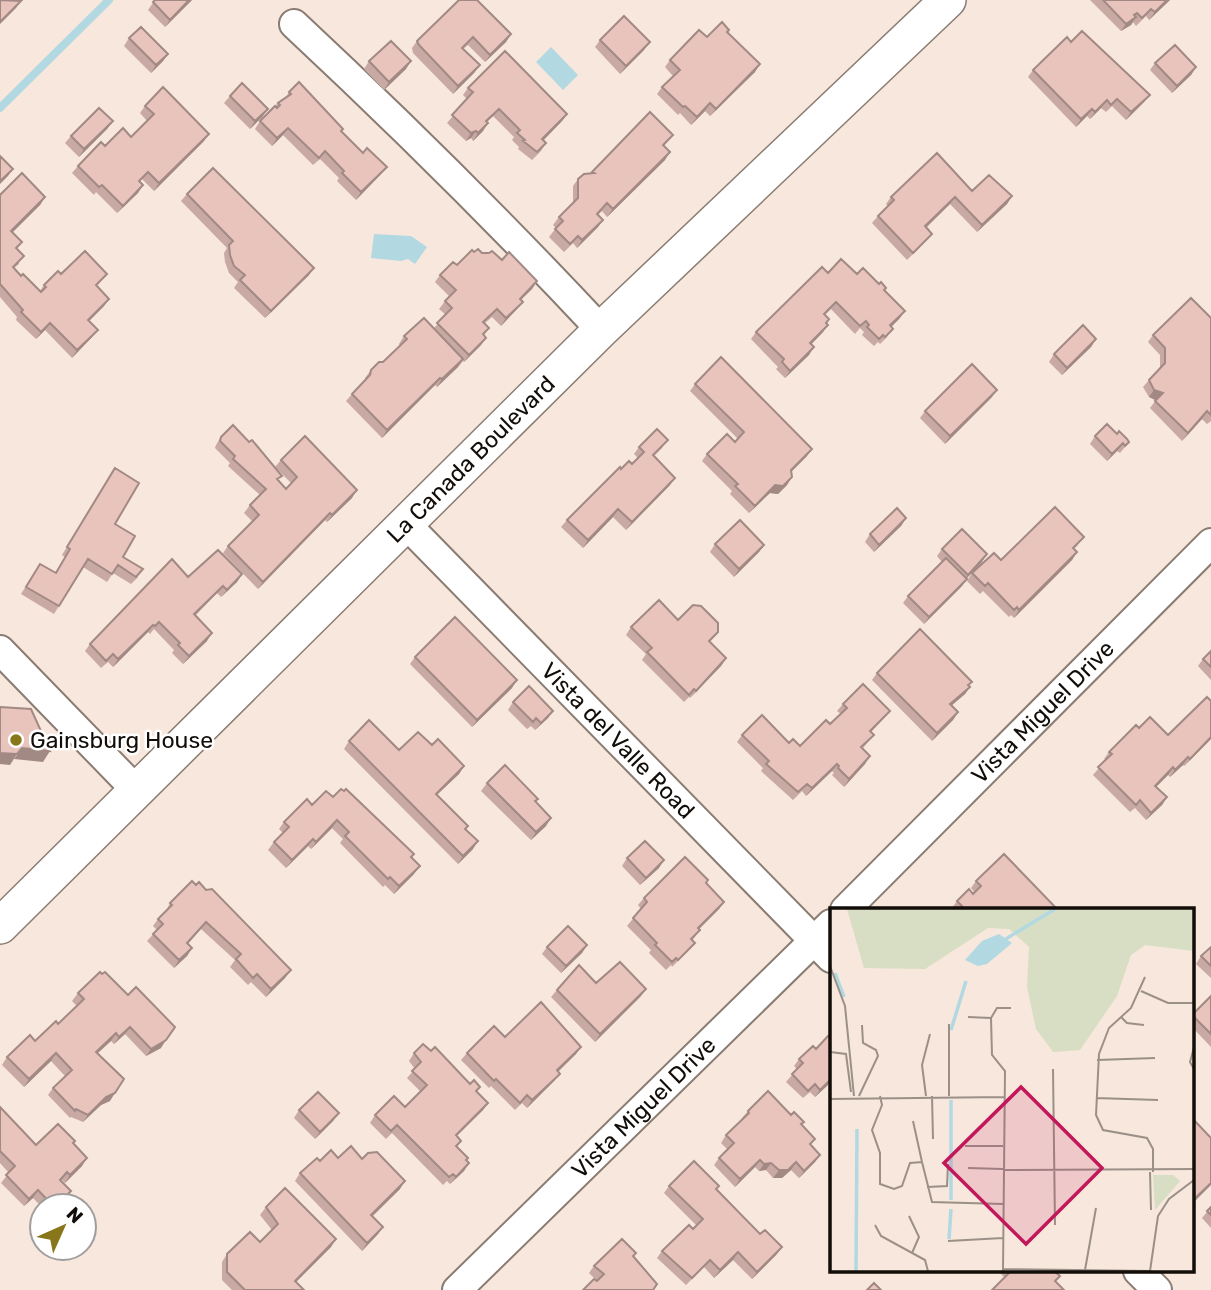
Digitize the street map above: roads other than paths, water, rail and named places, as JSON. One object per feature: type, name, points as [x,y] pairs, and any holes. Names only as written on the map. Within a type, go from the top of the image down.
[{"type":"street","name":"La Canada Boulevard","points":[[0,926],[601,330],[948,0]]},
{"type":"street","points":[[294,24],[482,204],[601,330]]},
{"type":"street","name":"Vista del Valle Road","points":[[406,524],[826,941]]},
{"type":"street","name":"Vista Miguel Drive","points":[[847,908],[1211,543]]},
{"type":"street","points":[[0,650],[136,790]]},
{"type":"street","name":"Vista Miguel Drive","points":[[457,1290],[826,941]]},
{"type":"street","points":[[1139,1272],[1157,1290]]},
{"type":"water","points":[[551,47],[578,75],[563,90],[536,62]]},
{"type":"water","points":[[374,234],[411,236],[427,247],[415,264],[408,259],[401,261],[371,258]]},
{"type":"waterway","points":[[0,108],[109,0]]},
{"type":"place","name":"Gainsburg House","points":[[16,740]]}]
